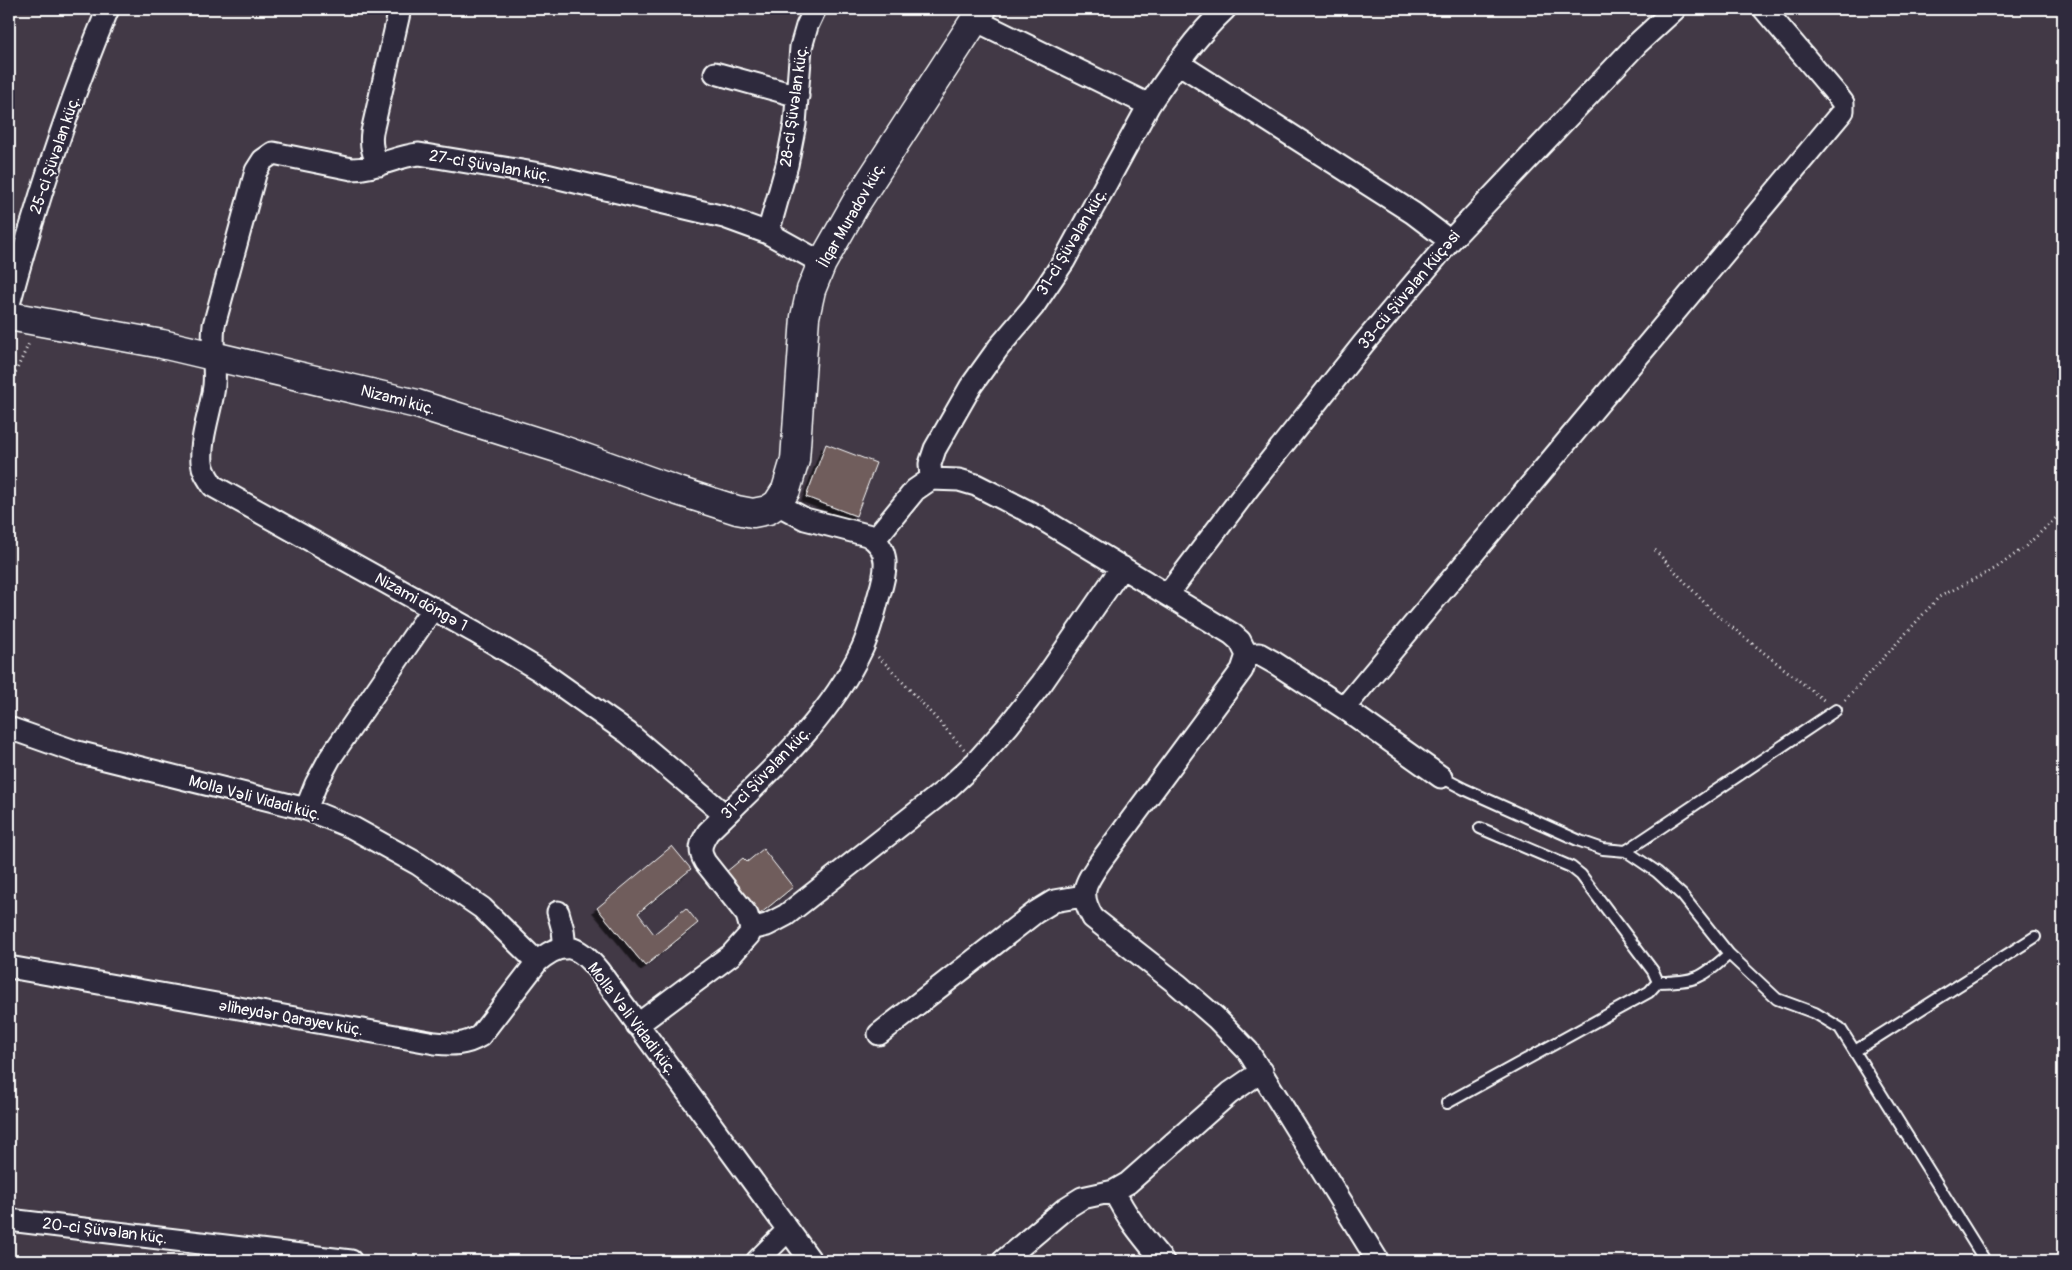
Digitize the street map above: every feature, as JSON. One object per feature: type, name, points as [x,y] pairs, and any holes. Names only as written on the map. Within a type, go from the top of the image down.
[{"type":"street","name":"25-ci Şüvəlan küç.","points":[[9,304],[17,238],[108,9]]},
{"type":"street","points":[[379,165],[373,154],[372,132],[400,9]]},
{"type":"street","name":"28-ci Şüvəlan küç.","points":[[768,233],[787,164],[798,96],[802,47],[807,26],[815,9]]},
{"type":"street","name":"31-ci Şüvəlan küç.","points":[[931,479],[930,464],[935,449],[971,386],[999,347],[1033,307],[1064,261],[1150,105],[1178,63],[1198,37],[1225,9]]},
{"type":"street","name":"33-cü Şüvəlan Küçəsi","points":[[1168,594],[1370,336],[1450,241],[1638,43],[1675,9]]},
{"type":"street","points":[[1344,708],[1842,110],[1843,103],[1837,95],[1764,9]]},
{"type":"street","points":[[971,12],[1150,105]]},
{"type":"street","name":"İlqar Muradov küç.","points":[[777,504],[786,490],[795,460],[805,317],[811,290],[822,263],[856,203],[971,12]]},
{"type":"street","points":[[1178,63],[1413,213],[1450,241]]},
{"type":"street","points":[[715,73],[798,96]]},
{"type":"street","name":"27-ci Şüvəlan küç.","points":[[213,356],[214,325],[256,170],[263,160],[273,153],[352,169],[363,169],[419,154],[517,170],[703,211],[768,233],[822,263]]},
{"type":"street","name":"Nizami küç.","points":[[9,316],[213,356],[417,404],[560,449],[737,510],[760,512],[768,510],[777,504]]},
{"type":"street","name":"Nizami döngə 1","points":[[213,356],[214,389],[202,450],[202,463],[205,474],[213,486],[434,608],[523,660],[628,733],[725,815]]},
{"type":"street","points":[[777,504],[806,519],[867,535],[875,539],[915,490],[931,479],[958,480],[976,485],[1037,516],[1168,594],[1240,641],[1247,654],[1245,664],[1237,678],[1096,869],[1086,885],[1083,896],[1086,907],[1093,918],[1177,984],[1216,1018],[1248,1051],[1378,1261]]},
{"type":"street","name":"31-ci Şüvəlan küç.","points":[[751,929],[747,915],[700,854],[703,839],[725,815],[785,758],[815,723],[834,697],[862,649],[870,628],[886,568],[885,557],[875,539]]},
{"type":"street","points":[[637,1025],[732,955],[745,942],[751,929],[767,925],[786,915],[948,788],[976,762],[1042,683],[1122,567]]},
{"type":"street","points":[[306,809],[316,784],[330,758],[434,608]]},
{"type":"street","points":[[1247,654],[1259,654],[1275,663],[1344,708],[1441,777]]},
{"type":"street","name":"Molla Vəli Vidadi küç.","points":[[9,728],[49,743],[101,758],[306,809],[353,828],[418,864],[492,916],[537,962]]},
{"type":"street","points":[[878,1034],[1036,912],[1054,901],[1083,896]]},
{"type":"street","points":[[537,962],[548,953],[565,948],[558,912]]},
{"type":"street","name":"Molla Vəli Vidadi küç.","points":[[565,948],[574,948],[589,959],[811,1261]]},
{"type":"street","name":"Əliheydər Qarayev küç.","points":[[9,967],[453,1045],[471,1042],[480,1036],[537,962]]},
{"type":"street","points":[[1003,1261],[1066,1208],[1082,1198],[1114,1190],[1128,1183],[1230,1093],[1262,1071]]},
{"type":"street","points":[[1114,1190],[1123,1210],[1163,1261]]},
{"type":"street","name":"20-ci Şüvəlan küç.","points":[[9,1220],[351,1261]]},
{"type":"street","points":[[757,1261],[788,1230]]},
{"type":"lane","points":[[1626,851],[1836,710]]},
{"type":"lane","points":[[1441,777],[1580,841],[1603,849],[1626,851],[1658,872],[1682,895],[1729,954],[1777,999],[1815,1013],[1840,1028],[1984,1259]]},
{"type":"lane","points":[[1480,828],[1571,867],[1581,875],[1653,972],[1658,982]]},
{"type":"lane","points":[[1855,1050],[2035,937]]},
{"type":"lane","points":[[1448,1103],[1649,992],[1658,982],[1691,981],[1710,971],[1729,954]]},
{"type":"path","points":[[9,386],[40,321]]},
{"type":"path","points":[[1655,550],[1714,614],[1836,710],[1939,597],[1996,568],[2025,547],[2057,517],[2063,517]]},
{"type":"path","points":[[862,649],[875,655],[887,664],[976,762]]},
{"type":"building","points":[[826,444],[876,463],[856,516],[806,497]]},
{"type":"building","points":[[672,846],[691,869],[638,913],[654,934],[686,908],[698,923],[645,966],[597,908]]},
{"type":"building","points":[[763,849],[793,887],[760,914],[726,872],[743,858],[747,862]]}]
